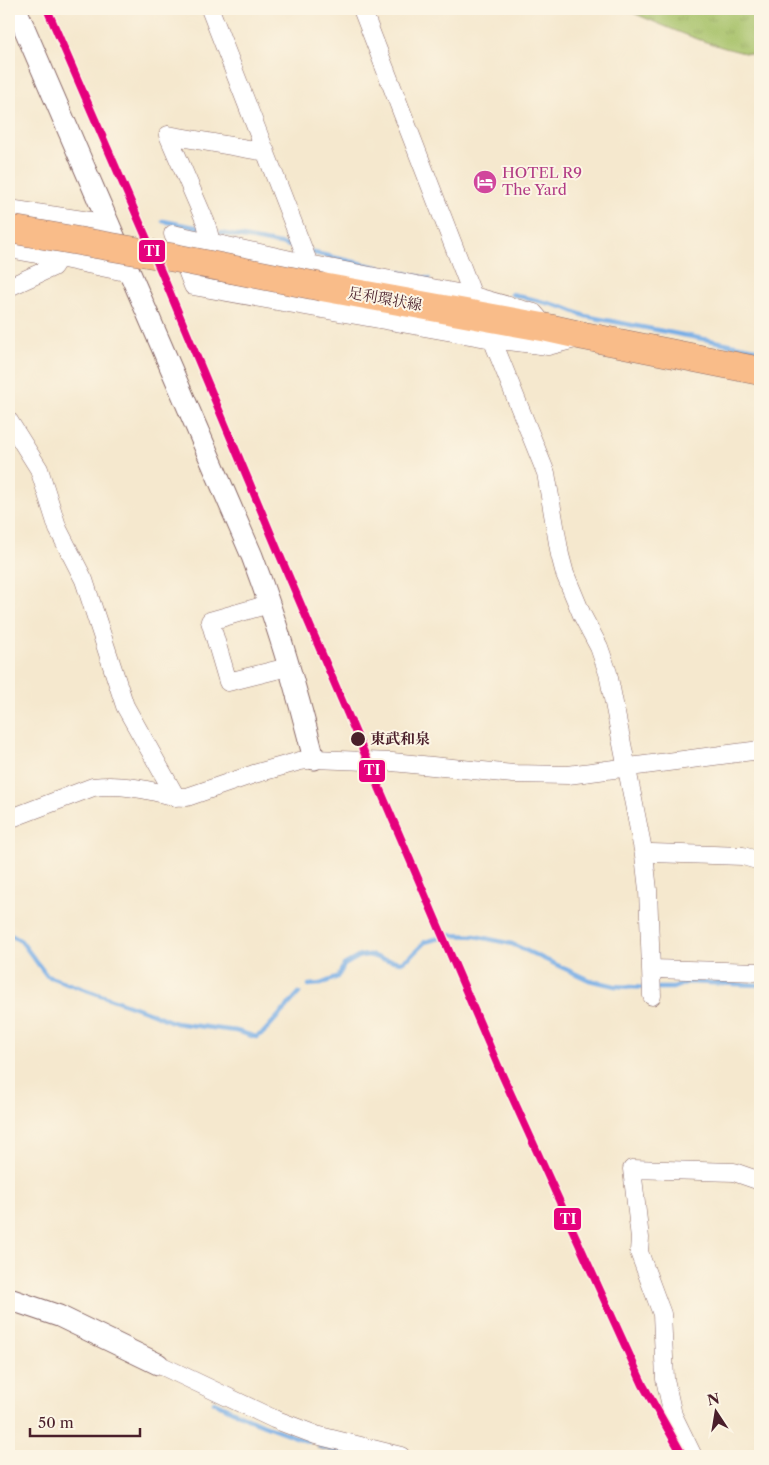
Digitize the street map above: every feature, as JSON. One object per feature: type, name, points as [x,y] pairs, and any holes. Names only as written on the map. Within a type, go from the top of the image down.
[{"type":"main road","name":"足利環状線","points":[[9,229],[170,257],[315,276],[482,317],[548,328],[760,371]]},
{"type":"street","points":[[16,9],[252,556],[269,604],[314,759]]},
{"type":"street","points":[[210,9],[315,276]]},
{"type":"street","points":[[362,9],[482,317],[546,473],[560,555],[582,616],[599,647],[608,673],[644,854],[648,890],[652,994]]},
{"type":"street","points":[[211,242],[206,223],[168,136],[266,152]]},
{"type":"street","points":[[9,209],[110,224]]},
{"type":"street","points":[[315,276],[211,242],[173,234],[193,286],[482,317],[548,346],[584,336]]},
{"type":"street","points":[[9,249],[130,273]]},
{"type":"street","points":[[9,287],[53,267],[59,258]]},
{"type":"street","points":[[9,421],[39,469],[58,529],[84,580],[125,706],[176,798]]},
{"type":"street","points":[[269,604],[210,621],[228,682],[288,667]]},
{"type":"street","points":[[9,819],[93,787],[107,785],[126,786],[176,798],[300,760],[392,762],[542,775],[592,773],[760,750]]},
{"type":"street","points":[[644,854],[743,856],[760,861]]},
{"type":"street","points":[[652,971],[760,972]]},
{"type":"street","points":[[693,1456],[673,1415],[665,1380],[662,1314],[639,1252],[640,1238],[632,1169],[734,1172],[760,1181]]},
{"type":"street","points":[[9,1299],[59,1316],[274,1419],[316,1435],[401,1456]]},
{"type":"green space","points":[[624,9],[760,9],[760,56],[708,43]]},
{"type":"water","points":[[320,1440],[391,1456],[346,1456],[317,1448]]},
{"type":"waterway","points":[[163,221],[200,228]]},
{"type":"waterway","points":[[221,233],[291,246]]},
{"type":"waterway","points":[[310,252],[429,279]]},
{"type":"waterway","points":[[512,294],[563,307],[585,316],[760,350]]},
{"type":"waterway","points":[[9,934],[21,941],[47,976],[175,1023],[236,1031],[256,1037],[263,1033],[299,993]]},
{"type":"waterway","points":[[309,985],[320,984],[338,977],[344,965],[360,956],[369,955],[401,962],[410,957],[425,942],[451,935],[475,936],[512,944],[589,980],[615,986],[647,988]]},
{"type":"waterway","points":[[655,988],[673,988],[688,982],[760,985]]},
{"type":"waterway","points":[[214,1402],[256,1422],[309,1442]]},
{"type":"transit line","name":"TI","points":[[47,9],[163,276],[278,551],[499,1068],[643,1385],[683,1456]]},
{"type":"place","name":"HOTEL R9 The Yard","points":[[485,182]]},
{"type":"place","name":"東武和泉","points":[[358,739]]}]
